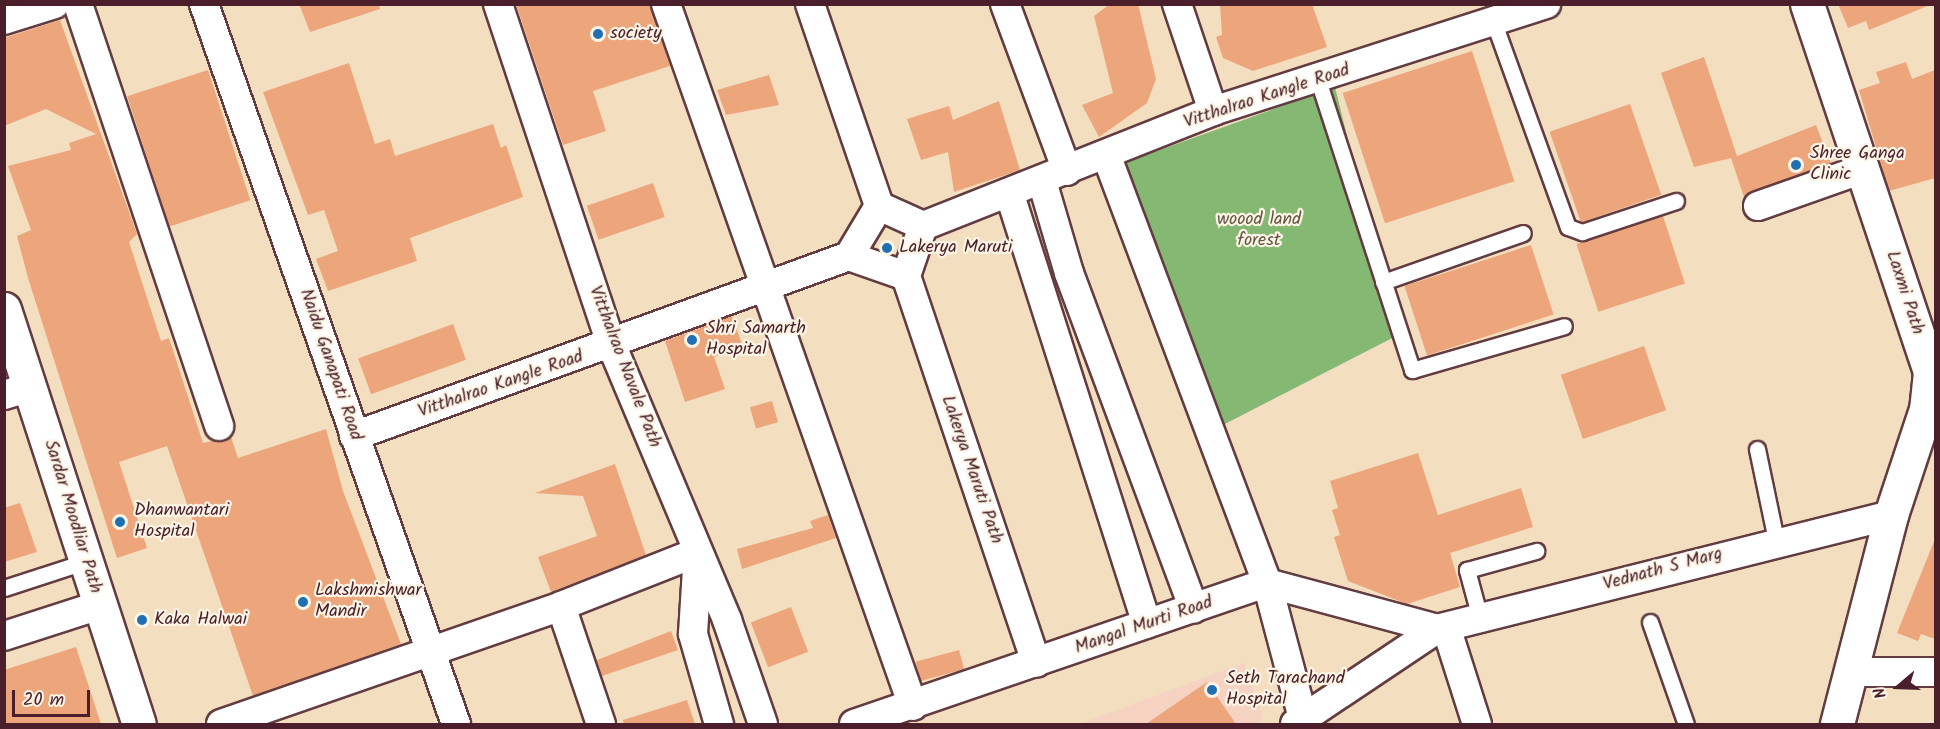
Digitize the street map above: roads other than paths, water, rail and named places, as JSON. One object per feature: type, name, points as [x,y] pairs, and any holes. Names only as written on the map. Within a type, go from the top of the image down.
[{"type":"street","points":[[4,20],[55,4]]},
{"type":"street","points":[[78,4],[219,426]]},
{"type":"street","name":"Naidu Ganapati Road","points":[[204,4],[456,724]]},
{"type":"street","name":"Vitthalrao Navale Path","points":[[498,4],[612,346],[698,552],[763,724]]},
{"type":"street","points":[[666,4],[762,286],[913,706]]},
{"type":"street","points":[[810,4],[879,206],[923,226],[906,276],[849,256],[879,206]]},
{"type":"street","points":[[1005,4],[1054,176],[1069,273],[1194,609]]},
{"type":"street","points":[[1177,4],[1213,111]]},
{"type":"street","name":"Vitthalrao Kangle Road","points":[[923,226],[1107,157],[1213,111],[1318,80],[1546,4]]},
{"type":"street","name":"Laxmi Path","points":[[1807,4],[1933,370],[1927,436],[1891,515],[1837,724]]},
{"type":"street","points":[[1107,157],[1267,583],[1299,721],[1441,628]]},
{"type":"street","points":[[1758,206],[1863,170]]},
{"type":"street","points":[[1010,195],[1147,624]]},
{"type":"street","name":"Vitthalrao Kangle Road","points":[[354,436],[612,346],[762,286],[849,256]]},
{"type":"street","name":"Lakerya Maruti Path","points":[[906,276],[1036,663]]},
{"type":"street","name":"Sardar Moodliar Path","points":[[7,330],[17,391],[87,561],[139,724]]},
{"type":"street","name":"Vednath S Marg","points":[[1441,628],[1776,540],[1891,515]]},
{"type":"street","points":[[221,724],[561,606],[698,552],[693,634],[719,724]]},
{"type":"street","points":[[1267,583],[1441,628]]},
{"type":"street","name":"Mangal Murti Road","points":[[854,724],[913,706],[1267,583]]},
{"type":"street","points":[[4,636],[100,605]]},
{"type":"street","points":[[561,606],[601,724]]},
{"type":"street","points":[[1441,628],[1477,724]]},
{"type":"street","points":[[1851,672],[1935,672]]},
{"type":"lane","points":[[1494,23],[1568,227],[1582,232],[1676,201]]},
{"type":"lane","points":[[1318,80],[1412,370],[1564,327]]},
{"type":"lane","points":[[1383,282],[1523,233]]},
{"type":"lane","points":[[1757,449],[1776,540]]},
{"type":"lane","points":[[1480,618],[1467,570],[1536,551]]},
{"type":"lane","points":[[4,588],[87,561]]},
{"type":"lane","points":[[1650,622],[1686,724]]},
{"type":"place","name":"society","points":[[598,34]]},
{"type":"place","name":"Shree Ganga Clinic","points":[[1796,165]]},
{"type":"place","name":"Lakerya Maruti","points":[[887,248]]},
{"type":"place","name":"Shri Samarth Hospital","points":[[692,340]]},
{"type":"place","name":"Dhanwantari Hospital","points":[[120,522]]},
{"type":"place","name":"Lakshmishwar Mandir","points":[[303,602]]},
{"type":"place","name":"Kaka Halwai","points":[[142,620]]},
{"type":"place","name":"Seth Tarachand Hospital","points":[[1212,690]]},
{"type":"park label","name":"woood land forest","points":[[1259,231]]}]
